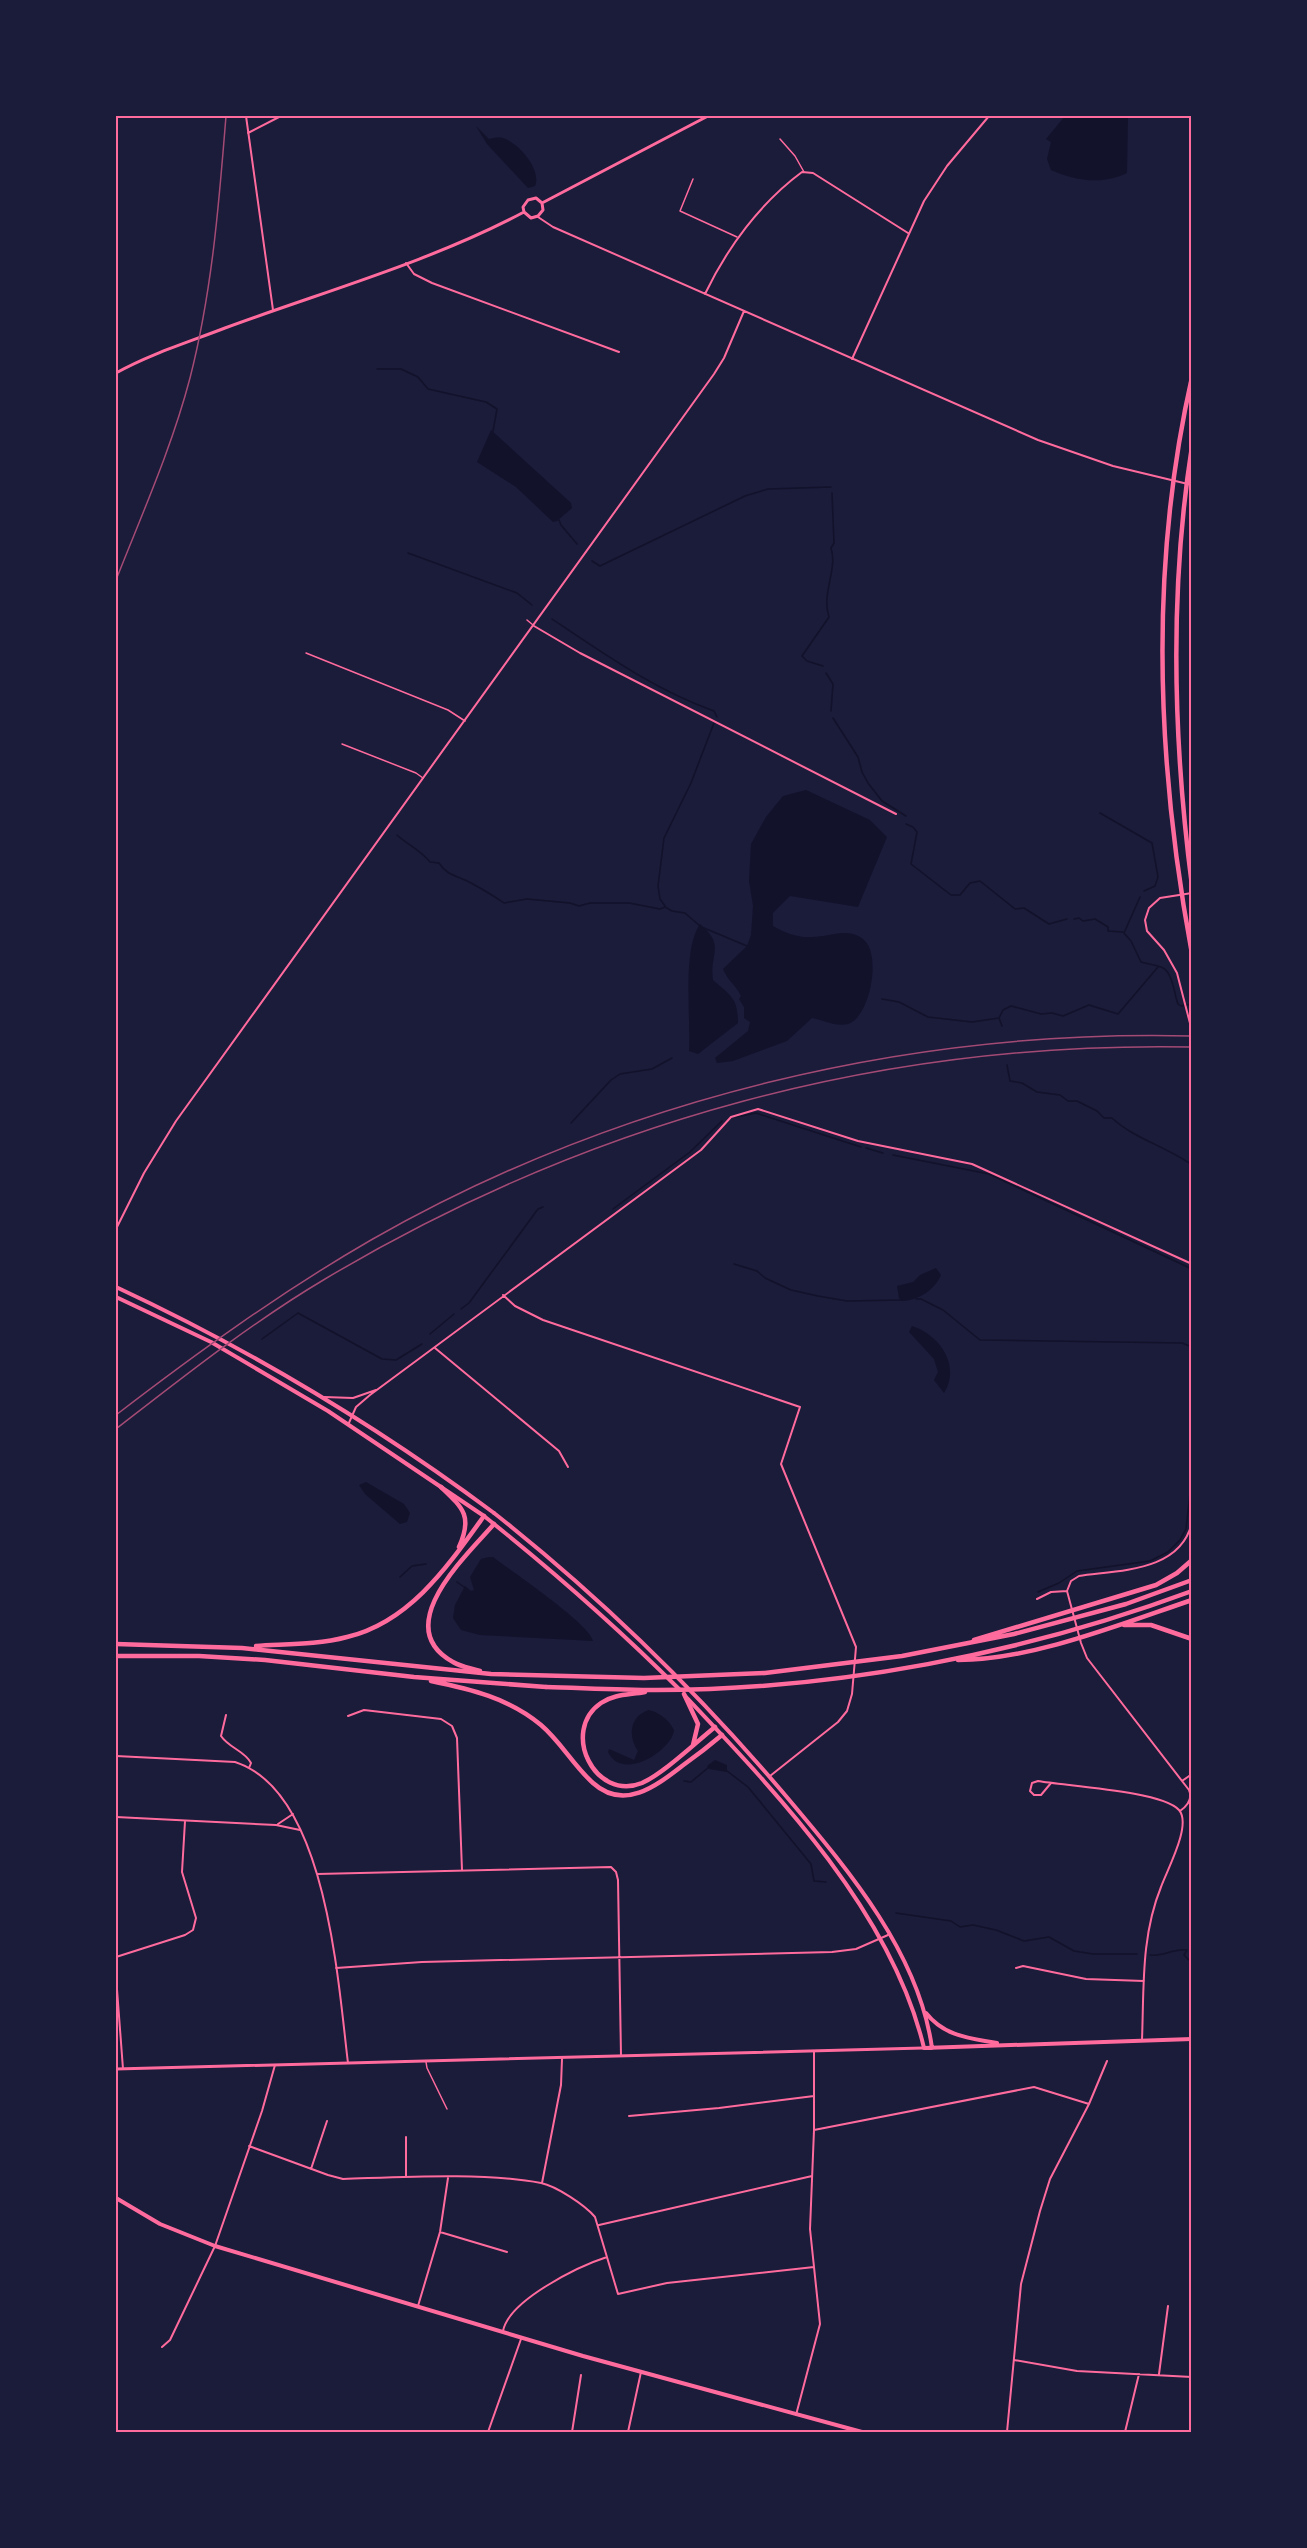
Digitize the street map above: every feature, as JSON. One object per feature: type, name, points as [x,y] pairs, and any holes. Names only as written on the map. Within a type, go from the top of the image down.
[{"type":"highway","points":[[1191,377],[1177,459],[1168,543],[1163,640],[1165,752],[1173,833],[1191,954]]},
{"type":"highway","points":[[1191,446],[1180,545],[1175,641],[1177,752],[1191,886]]},
{"type":"highway","points":[[441,1486],[461,1507],[465,1516],[466,1530],[456,1552]]},
{"type":"highway","points":[[242,1648],[332,1640],[376,1628],[418,1598],[484,1516]]},
{"type":"highway","points":[[491,1674],[458,1665],[442,1655],[432,1641],[428,1625],[432,1604],[441,1587],[494,1524]]},
{"type":"highway","points":[[946,1647],[1156,1585],[1177,1573],[1191,1560]]},
{"type":"highway","points":[[116,1644],[242,1648],[491,1674],[699,1677],[847,1664],[1014,1634],[1082,1617],[1191,1581]]},
{"type":"highway","points":[[116,1656],[199,1656],[265,1660],[414,1677],[546,1687],[656,1690],[710,1688],[846,1676],[949,1660],[1084,1626],[1191,1591]]},
{"type":"highway","points":[[949,1660],[987,1658],[1072,1639],[1191,1600]]},
{"type":"highway","points":[[1113,1627],[1151,1625],[1191,1639]]},
{"type":"highway","points":[[414,1677],[477,1692],[524,1713],[554,1736],[594,1784],[615,1795],[635,1795],[646,1791],[722,1735]]},
{"type":"highway","points":[[656,1690],[617,1696],[593,1710],[583,1732],[583,1743],[587,1762],[607,1781],[619,1786],[641,1783],[715,1727]]},
{"type":"highway","points":[[684,1694],[698,1724],[693,1745]]},
{"type":"main road","points":[[116,1287],[212,1333],[324,1397],[494,1513],[571,1575],[627,1625],[725,1725],[830,1849],[888,1935],[928,2016],[948,2032],[957,2036],[1006,2044]]},
{"type":"main road","points":[[116,1297],[221,1348],[343,1421],[484,1516],[601,1613],[715,1727],[810,1838],[851,1893],[880,1938],[909,1998],[924,2048],[1191,2039]]},
{"type":"main road","points":[[484,1516],[494,1513]]},
{"type":"main road","points":[[494,1513],[494,1524]]},
{"type":"main road","points":[[715,1727],[725,1725]]},
{"type":"main road","points":[[722,1735],[725,1725]]},
{"type":"main road","points":[[922,2005],[932,2048]]},
{"type":"main road","points":[[116,2198],[163,2226],[215,2246],[522,2338],[862,2433]]},
{"type":"street","points":[[246,116],[273,310]]},
{"type":"street","points":[[248,133],[281,116]]},
{"type":"street","points":[[542,203],[708,116]]},
{"type":"street","points":[[852,359],[908,233],[934,185],[989,116]]},
{"type":"street","points":[[705,294],[738,238],[771,200],[804,172],[813,173],[908,233]]},
{"type":"street","points":[[536,198],[542,203],[543,210],[538,216],[531,218],[524,212],[523,207],[528,200],[536,198]]},
{"type":"street","points":[[116,373],[141,360],[459,243],[524,212]]},
{"type":"street","points":[[538,216],[553,227],[1059,449],[1191,485]]},
{"type":"street","points":[[406,263],[414,273],[432,283],[619,352]]},
{"type":"street","points":[[116,1229],[144,1173],[176,1121],[714,374],[724,358],[744,311]]},
{"type":"street","points":[[534,626],[580,653],[896,814]]},
{"type":"street","points":[[1191,893],[1156,900],[1145,914],[1145,925],[1150,937],[1164,950],[1174,966],[1191,1031]]},
{"type":"street","points":[[343,1421],[361,1402],[701,1150],[733,1115],[758,1109],[858,1141],[972,1164],[1191,1264]]},
{"type":"street","points":[[504,1295],[515,1306],[543,1320],[800,1407],[781,1464],[855,1643],[852,1694],[849,1707],[838,1722],[770,1776]]},
{"type":"street","points":[[435,1348],[559,1451],[568,1467]]},
{"type":"street","points":[[324,1397],[353,1398],[381,1387]]},
{"type":"street","points":[[348,1425],[351,1415]]},
{"type":"street","points":[[1180,1811],[1187,1805],[1191,1796],[1182,1781],[1087,1658],[1067,1591],[1071,1581],[1079,1576],[1147,1565],[1165,1559],[1183,1542],[1191,1522]]},
{"type":"street","points":[[1037,1599],[1051,1592],[1067,1591]]},
{"type":"street","points":[[348,1716],[364,1710],[441,1719],[452,1726],[457,1738],[462,1870]]},
{"type":"street","points":[[226,1715],[221,1736],[232,1748],[248,1757],[251,1763],[249,1768]]},
{"type":"street","points":[[116,1756],[227,1761],[249,1768],[273,1786],[292,1814],[317,1874],[336,1968],[348,2063]]},
{"type":"street","points":[[1182,1781],[1191,1774]]},
{"type":"street","points":[[1051,1783],[1041,1795],[1034,1795],[1030,1791],[1035,1781],[1119,1791],[1167,1803],[1180,1811],[1184,1823],[1181,1836],[1155,1901],[1149,1926],[1142,2040]]},
{"type":"street","points":[[276,1825],[292,1814]]},
{"type":"street","points":[[116,1817],[276,1825],[300,1830]]},
{"type":"street","points":[[116,1957],[185,1935],[193,1930],[196,1918],[182,1872],[185,1821]]},
{"type":"street","points":[[317,1874],[611,1867],[616,1872],[618,1880],[621,2056]]},
{"type":"street","points":[[336,1968],[422,1962],[838,1952],[856,1949],[888,1935]]},
{"type":"street","points":[[1016,1968],[1023,1966],[1092,1980],[1144,1981]]},
{"type":"street","points":[[116,1976],[123,2068]]},
{"type":"street","points":[[116,2069],[924,2048]]},
{"type":"street","points":[[796,2415],[820,2324],[810,2229],[815,2096],[814,2051]]},
{"type":"street","points":[[542,2183],[561,2085],[562,2057]]},
{"type":"street","points":[[1007,2433],[1021,2284],[1040,2211],[1050,2180],[1089,2104],[1107,2061]]},
{"type":"street","points":[[162,2347],[170,2340],[215,2246],[274,2065]]},
{"type":"street","points":[[814,2130],[1034,2087],[1089,2104]]},
{"type":"street","points":[[629,2116],[719,2109],[815,2096]]},
{"type":"street","points":[[311,2169],[327,2121]]},
{"type":"street","points":[[406,2137],[406,2177]]},
{"type":"street","points":[[249,2146],[343,2179],[406,2177],[542,2183],[586,2207],[595,2217],[616,2291],[621,2294],[667,2283],[814,2266]]},
{"type":"street","points":[[598,2224],[812,2176]]},
{"type":"street","points":[[418,2307],[440,2232],[448,2178]]},
{"type":"street","points":[[440,2232],[507,2252]]},
{"type":"street","points":[[502,2332],[506,2323],[524,2304],[550,2283],[587,2263],[608,2257]]},
{"type":"street","points":[[1159,2375],[1168,2306]]},
{"type":"street","points":[[488,2433],[522,2338]]},
{"type":"street","points":[[1014,2360],[1077,2371],[1191,2377]]},
{"type":"street","points":[[628,2433],[641,2372]]},
{"type":"street","points":[[572,2433],[581,2374]]},
{"type":"street","points":[[1125,2433],[1139,2374]]},
{"type":"lane","points":[[780,139],[795,156],[804,172]]},
{"type":"lane","points":[[693,179],[680,211],[738,238]]},
{"type":"lane","points":[[527,620],[534,626]]},
{"type":"lane","points":[[306,653],[448,710],[465,721]]},
{"type":"lane","points":[[342,744],[424,778]]},
{"type":"lane","points":[[426,2061],[427,2068],[447,2109]]},
{"type":"shaded area","points":[[1065,116],[1128,116],[1127,173],[1108,179],[1089,180],[1070,177],[1051,170],[1047,159],[1051,142],[1046,139]]},
{"type":"shaded area","points":[[476,126],[489,139],[503,138],[522,151],[535,172],[535,186],[528,188],[487,144]]},
{"type":"shaded area","points":[[491,430],[571,503],[572,508],[553,522],[516,487],[477,462]]},
{"type":"shaded area","points":[[806,790],[870,820],[887,837],[858,907],[790,896],[773,913],[773,926],[802,937],[847,933],[865,941],[870,949],[872,960],[871,986],[867,999],[856,1019],[848,1024],[834,1024],[812,1018],[787,1041],[733,1061],[717,1063],[715,1058],[748,1031],[750,1022],[744,1018],[744,1007],[739,999],[741,996],[723,969],[747,946],[751,935],[753,906],[749,881],[751,844],[766,817],[783,796]]},
{"type":"shaded area","points":[[700,924],[708,932],[714,944],[713,980],[735,1003],[738,1023],[698,1054],[689,1051],[688,985],[691,950]]},
{"type":"shaded area","points":[[936,1268],[941,1275],[930,1290],[915,1299],[902,1301],[899,1298],[897,1286],[913,1282],[920,1275]]},
{"type":"shaded area","points":[[912,1326],[931,1336],[945,1353],[950,1372],[949,1383],[944,1393],[934,1380],[938,1372],[934,1359],[909,1332]]},
{"type":"shaded area","points":[[366,1482],[404,1504],[410,1513],[407,1522],[400,1524],[365,1494],[359,1485]]},
{"type":"shaded area","points":[[493,1557],[565,1611],[589,1633],[593,1641],[480,1635],[461,1630],[453,1618],[455,1605],[465,1586],[471,1591],[474,1590],[470,1577],[481,1559]]},
{"type":"shaded area","points":[[649,1710],[670,1723],[674,1730],[671,1738],[665,1746],[646,1760],[635,1764],[615,1761],[608,1752],[609,1749],[634,1760],[638,1751],[633,1740],[632,1727],[637,1717]]},
{"type":"shaded area","points":[[715,1760],[727,1765],[727,1772],[709,1769],[707,1766]]},
{"type":"waterway","points":[[377,369],[401,369],[418,377],[428,389],[486,402],[497,409],[493,431]]},
{"type":"waterway","points":[[592,561],[600,566],[745,496],[768,489],[831,487]]},
{"type":"waterway","points":[[823,666],[807,661],[802,656],[829,617],[827,599],[833,564],[831,548],[834,543],[832,493]]},
{"type":"waterway","points":[[559,520],[577,544]]},
{"type":"waterway","points":[[408,553],[517,593],[532,605]]},
{"type":"waterway","points":[[552,619],[630,670],[671,693],[714,711],[717,717]]},
{"type":"waterway","points":[[826,673],[833,684],[831,711]]},
{"type":"waterway","points":[[833,718],[858,757],[868,783],[882,801],[906,816]]},
{"type":"waterway","points":[[665,906],[660,899],[658,886],[664,838],[691,783],[714,723]]},
{"type":"waterway","points":[[1100,813],[1152,843],[1158,877],[1155,886],[1144,891]]},
{"type":"waterway","points":[[906,824],[917,832],[911,864],[951,895],[960,895],[970,883],[980,881],[1015,909],[1024,908],[1049,924],[1067,919]]},
{"type":"waterway","points":[[397,835],[430,862],[439,863],[449,873],[504,903],[527,899],[579,906],[590,903],[629,903],[660,909],[665,907],[672,911],[685,913],[700,926]]},
{"type":"waterway","points":[[1124,933],[1140,897]]},
{"type":"waterway","points":[[1074,919],[1079,918],[1083,921],[1095,919],[1108,927],[1108,931],[1123,932],[1131,941],[1141,962],[1165,969],[1178,1004],[1181,1006],[1192,1004]]},
{"type":"waterway","points":[[704,928],[747,946]]},
{"type":"waterway","points":[[999,1018],[1003,1010],[1011,1006],[1041,1014],[1052,1013],[1063,1016],[1089,1005],[1118,1014],[1158,967]]},
{"type":"waterway","points":[[882,999],[899,1002],[928,1017],[972,1022],[999,1018],[1002,1026]]},
{"type":"waterway","points":[[571,1123],[611,1080],[620,1074],[652,1069],[672,1058]]},
{"type":"waterway","points":[[1007,1065],[1010,1081],[1022,1083],[1037,1092],[1060,1095],[1068,1101],[1077,1101],[1097,1111],[1104,1118],[1112,1118],[1130,1131],[1192,1165]]},
{"type":"waterway","points":[[736,1117],[756,1113],[861,1147]]},
{"type":"waterway","points":[[613,1209],[690,1152],[722,1121]]},
{"type":"waterway","points":[[866,1148],[883,1153]]},
{"type":"waterway","points":[[893,1155],[989,1174],[1192,1269]]},
{"type":"waterway","points":[[461,1309],[469,1303],[538,1209],[543,1207]]},
{"type":"waterway","points":[[734,1264],[757,1271],[765,1278],[791,1290],[818,1296],[847,1301],[902,1300]]},
{"type":"waterway","points":[[916,1299],[921,1299],[943,1310],[980,1340],[1182,1343],[1192,1347]]},
{"type":"waterway","points":[[262,1339],[298,1313],[382,1359],[396,1360],[422,1344]]},
{"type":"waterway","points":[[430,1334],[454,1314]]},
{"type":"waterway","points":[[1038,1592],[1059,1583],[1077,1571],[1150,1561],[1168,1552],[1180,1540],[1186,1529],[1192,1476]]},
{"type":"waterway","points":[[400,1577],[412,1566],[426,1564]]},
{"type":"waterway","points":[[457,1582],[464,1587]]},
{"type":"waterway","points":[[684,1781],[691,1782],[709,1767]]},
{"type":"waterway","points":[[727,1771],[748,1787],[811,1864],[814,1881],[826,1882]]},
{"type":"waterway","points":[[896,1913],[951,1921],[960,1927],[973,1925],[996,1930],[1024,1941],[1049,1937],[1074,1951],[1093,1954],[1137,1954]]},
{"type":"waterway","points":[[1150,1955],[1187,1950],[1184,1955],[1189,1960],[1192,1959]]},
{"type":"railway","points":[[116,580],[166,455],[183,404],[198,346],[209,281],[226,116]]},
{"type":"railway","points":[[116,1415],[240,1323],[371,1240],[466,1190],[564,1148],[664,1112],[768,1082],[873,1060],[979,1045],[1085,1037],[1192,1036]]},
{"type":"railway","points":[[116,1429],[244,1332],[325,1279],[426,1223],[529,1175],[634,1135],[742,1102],[852,1076],[963,1058],[1077,1049],[1192,1047]]}]
